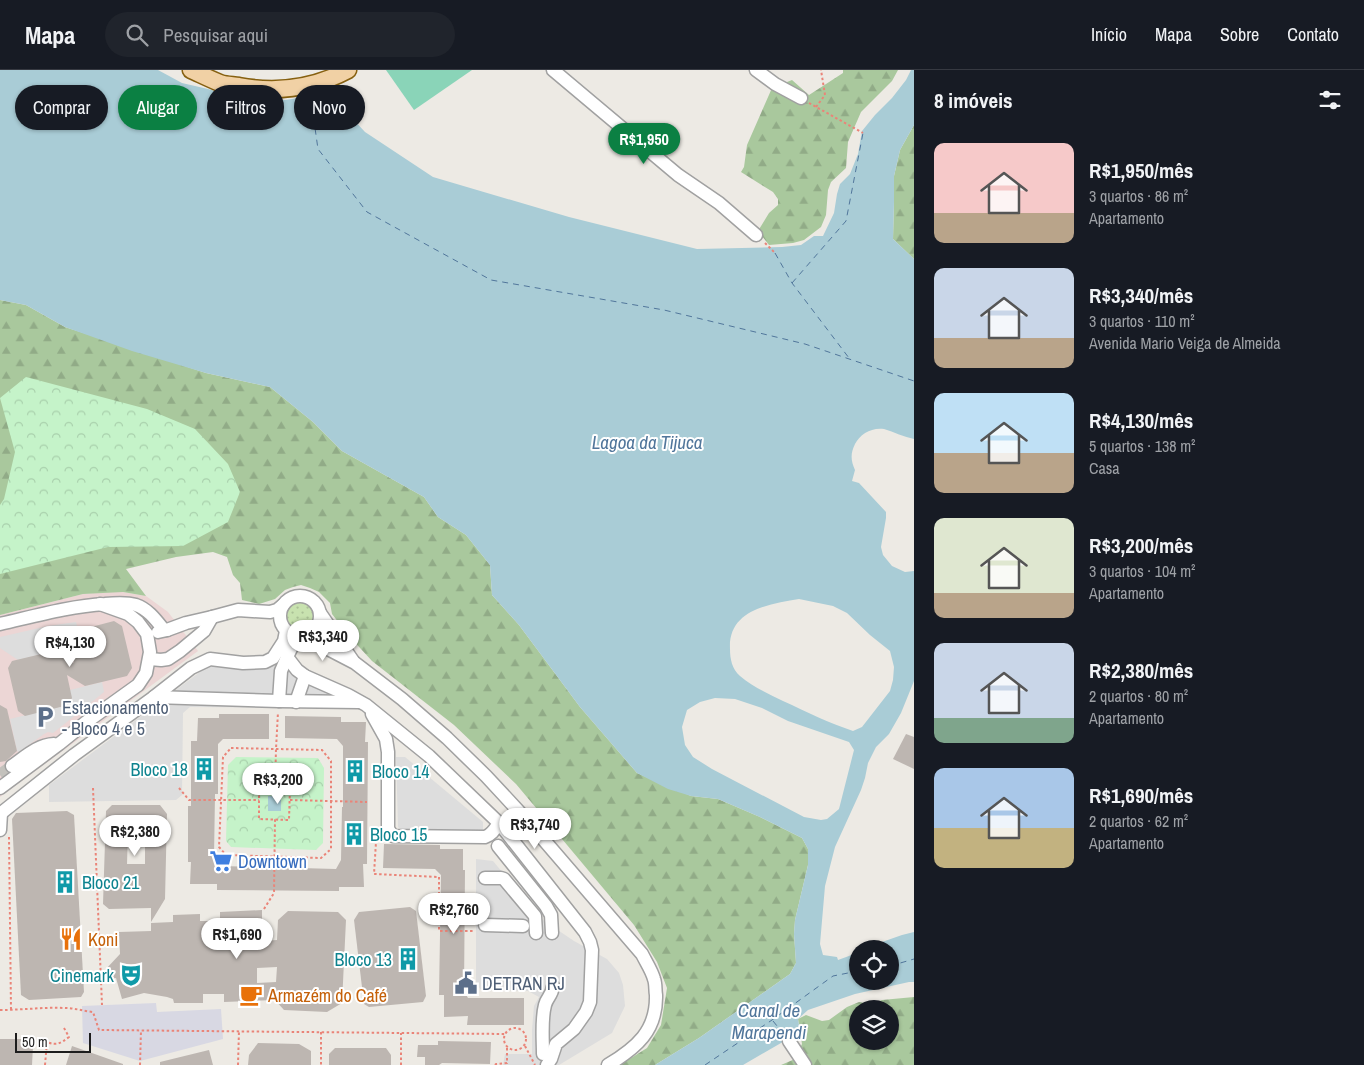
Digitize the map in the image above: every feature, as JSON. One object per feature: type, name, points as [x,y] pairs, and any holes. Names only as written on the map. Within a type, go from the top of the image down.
[{"type":"main road","points":[[191,70],[221,84],[252,89],[280,90],[322,82],[348,70]]},
{"type":"street","points":[[553,70],[678,175],[719,203],[756,235]]},
{"type":"street","points":[[756,70],[775,84],[801,98]]},
{"type":"street","points":[[4,832],[1,813],[74,755],[191,668],[210,659],[265,662],[273,658],[284,641],[292,633],[310,634],[315,631],[319,625],[320,613],[318,606],[308,597],[294,597],[277,610],[270,612],[260,613],[238,610],[156,632],[147,639]]},
{"type":"street","points":[[0,624],[72,608],[100,604],[129,603],[144,608],[164,630],[167,630]]},
{"type":"street","points":[[0,788],[138,685],[146,673],[150,659],[147,634],[138,622],[128,614],[100,604]]},
{"type":"street","points":[[279,701],[281,671],[287,657],[292,633],[280,616],[283,605]]},
{"type":"street","points":[[260,613],[292,633],[355,663],[409,705],[447,738],[525,818],[642,954],[654,979],[656,1005],[653,1018],[644,1036],[635,1046],[608,1065]]},
{"type":"street","points":[[320,613],[355,663]]},
{"type":"street","points":[[150,659],[168,659],[180,652],[204,631],[212,618]]},
{"type":"street","points":[[287,657],[297,670],[305,676],[348,695],[365,705],[429,756],[499,823],[586,932],[592,950],[590,1002],[586,1012],[574,1029],[556,1044],[551,1059],[545,1059],[544,1012],[547,1000],[552,994],[553,986]]},
{"type":"street","points":[[296,702],[305,676]]},
{"type":"street","points":[[154,697],[365,705]]},
{"type":"street","points":[[365,705],[386,739],[388,752],[388,829],[390,834],[404,837],[485,837],[489,836],[499,823]]},
{"type":"street","points":[[12,766],[34,750],[44,746],[59,744]]},
{"type":"street","points":[[498,846],[546,906],[551,915],[552,933]]},
{"type":"street","points":[[486,878],[504,879],[535,916],[536,933]]},
{"type":"street","points":[[480,928],[523,926]]},
{"type":"street","points":[[789,1041],[805,1065]]},
{"type":"path","points":[[816,107],[825,95],[821,70]]},
{"type":"path","points":[[801,98],[863,133]]},
{"type":"path","points":[[756,235],[775,253]]},
{"type":"path","points":[[275,787],[279,701]]},
{"type":"path","points":[[231,748],[276,749],[322,750],[331,761],[331,849],[321,858],[226,855],[219,847],[223,757],[231,748]]},
{"type":"path","points":[[259,786],[290,787],[290,800],[290,820],[259,819],[259,786]]},
{"type":"path","points":[[92,788],[102,1005]]},
{"type":"path","points":[[179,788],[189,800],[259,800]]},
{"type":"path","points":[[290,800],[367,802]]},
{"type":"path","points":[[264,909],[274,893],[275,819]]},
{"type":"path","points":[[4,832],[11,1010]]},
{"type":"path","points":[[390,834],[376,842],[374,874],[439,877],[439,931],[480,928]]},
{"type":"path","points":[[0,1010],[68,1008],[93,1012],[99,1030],[505,1034]]},
{"type":"path","points":[[44,1065],[47,1042],[60,1044],[69,1037],[64,1028]]},
{"type":"path","points":[[495,1065],[507,1063],[507,1047],[504,1041],[507,1031],[514,1028],[524,1032],[527,1039],[524,1046],[514,1051],[507,1047]]},
{"type":"path","points":[[140,1065],[141,1030]]},
{"type":"path","points":[[238,1065],[239,1030]]},
{"type":"path","points":[[321,1032],[322,1065]]},
{"type":"path","points":[[401,1033],[401,1065]]},
{"type":"path","points":[[524,1046],[535,1065]]},
{"type":"shaded area","points":[[123,592],[146,596],[168,612],[198,651],[0,797],[0,615],[83,594]]},
{"type":"shaded area","points":[[76,622],[78,630],[72,632],[62,649],[18,660],[0,648],[0,637]]},
{"type":"shaded area","points":[[208,666],[288,666],[342,700],[341,708],[190,707],[183,713],[182,795],[176,800],[49,802],[49,785]]},
{"type":"shaded area","name":"Estacionamento - Bloco 4 e 5","points":[[102,682],[104,692],[77,714],[53,733],[48,732],[44,734],[19,752],[17,751],[10,719],[67,705],[70,690]]},
{"type":"shaded area","points":[[396,757],[405,757],[483,822],[483,831],[403,831],[398,827]]},
{"type":"shaded area","points":[[476,859],[493,861],[540,918],[574,941],[607,959],[619,973],[623,985],[625,1006],[612,1033],[559,1065],[503,1065],[505,1054],[532,1054],[534,1006],[539,997],[528,991],[481,990],[476,983]]},
{"type":"shaded area","points":[[156,1003],[157,1012],[221,1009],[223,1039],[140,1061],[83,1043],[82,1006]]},
{"type":"green space","points":[[386,70],[472,70],[414,110]]},
{"type":"green space","points":[[843,70],[898,70],[892,81],[861,112],[848,142],[846,168],[831,182],[828,190],[826,215],[821,227],[804,240],[769,245],[758,231],[769,213],[778,205],[778,199],[773,192],[741,172],[744,167],[747,145],[772,88],[792,80],[809,95],[843,73]]},
{"type":"green space","points":[[914,125],[914,259],[893,239],[894,176],[900,150]]},
{"type":"green space","points":[[0,300],[26,305],[65,327],[206,373],[270,387],[313,422],[342,451],[424,497],[438,517],[466,535],[490,565],[492,595],[519,625],[580,707],[637,773],[691,796],[718,799],[802,838],[808,849],[808,865],[795,920],[796,963],[790,974],[699,1038],[655,1065],[620,1065],[647,1048],[661,1025],[667,988],[657,962],[634,925],[516,784],[454,725],[372,661],[332,614],[330,603],[319,592],[301,585],[285,590],[275,599],[259,604],[242,600],[240,583],[233,575],[227,557],[213,552],[176,557],[126,569],[146,596],[123,592],[83,594],[0,615]]},
{"type":"green space","points":[[26,377],[147,409],[195,429],[228,464],[240,492],[228,522],[183,546],[108,547],[0,574],[0,505],[4,499],[15,452],[0,398]]},
{"type":"green space","points":[[300,601],[311,605],[315,616],[311,627],[300,631],[289,627],[285,616],[289,605]]},
{"type":"green space","points":[[236,757],[318,758],[324,768],[323,843],[316,850],[231,847],[226,841],[228,765]]},
{"type":"green space","points":[[914,997],[914,1065],[781,1065],[795,1059],[802,1044],[798,1019],[806,1015],[822,1021],[829,1020],[849,1006],[849,1050],[899,1050],[899,1000],[882,1000]]},
{"type":"water","name":"Lagoa da Tijuca","points":[[0,70],[158,70],[182,83],[191,85],[118,85],[118,130],[197,130],[197,86],[207,89],[207,130],[284,130],[284,100],[294,99],[294,130],[363,130],[433,177],[569,217],[697,249],[782,247],[801,245],[814,236],[823,236],[834,213],[840,184],[850,174],[858,154],[862,131],[892,98],[911,70],[914,70],[914,125],[900,150],[894,176],[893,239],[914,259],[914,439],[884,429],[871,430],[863,434],[857,440],[852,451],[855,470],[852,481],[859,483],[886,512],[881,547],[883,555],[892,566],[905,572],[914,571],[914,681],[901,713],[889,734],[876,747],[868,763],[861,790],[835,847],[825,886],[820,944],[823,955],[837,957],[838,960],[849,956],[849,990],[873,990],[808,1010],[798,1019],[800,1032],[743,1065],[655,1065],[699,1038],[790,974],[796,963],[795,920],[808,865],[808,849],[802,838],[718,799],[691,796],[668,789],[637,773],[580,707],[519,625],[492,595],[490,565],[466,535],[438,517],[424,497],[342,451],[313,422],[270,387],[206,373],[132,351],[65,327],[26,305],[0,300]],"holes":[[[799,599],[833,606],[847,613],[890,651],[894,667],[890,691],[862,727],[853,731],[783,701],[750,684],[737,673],[731,660],[731,636],[736,625],[752,611],[775,603]],[[715,698],[735,699],[762,708],[788,721],[849,742],[854,750],[839,809],[827,819],[821,820],[804,817],[712,769],[693,757],[685,745],[682,727],[687,710],[700,702]]]},
{"type":"water","points":[[268,796],[281,796],[281,811],[268,811]]},
{"type":"water","name":"Lagoa da Tijuca","points":[[914,932],[914,982],[899,984],[899,940],[888,940]]},
{"type":"building","points":[[114,621],[122,626],[132,668],[127,676],[85,686],[67,675],[72,698],[68,705],[25,716],[18,711],[8,668],[12,661],[54,651],[74,663],[68,639],[72,632]]},
{"type":"building","points":[[0,705],[7,709],[17,751],[6,761],[0,762]]},
{"type":"building","points":[[219,714],[269,714],[269,739],[223,739],[218,744],[218,794],[215,794],[214,857],[222,866],[336,869],[341,860],[343,746],[337,739],[285,738],[285,716],[341,717],[341,722],[366,722],[365,742],[368,742],[367,864],[363,864],[364,887],[339,887],[339,891],[217,890],[217,884],[190,884],[191,862],[188,862],[188,806],[191,806],[191,741],[197,741],[198,718],[219,718]]},
{"type":"building","points":[[906,734],[914,737],[914,769],[893,759]]},
{"type":"building","points":[[112,805],[160,805],[167,814],[165,899],[151,922],[151,908],[109,909],[103,904],[106,811]],"holes":[[[128,831],[145,831],[145,864],[127,864]]]},
{"type":"building","name":"Bloco 21","points":[[67,811],[74,815],[84,992],[81,997],[29,1000],[21,995],[12,819],[16,813]]},
{"type":"building","points":[[384,844],[440,845],[440,849],[463,849],[463,870],[465,870],[464,991],[468,998],[524,998],[524,1025],[467,1025],[468,1016],[444,1017],[444,995],[439,995],[441,875],[435,869],[383,868]]},
{"type":"building","name":"Bloco 13","points":[[410,907],[416,911],[426,996],[423,1002],[369,1007],[364,1004],[354,920],[359,912]]},
{"type":"building","points":[[262,910],[262,941],[277,940],[278,920],[288,911],[338,912],[346,920],[342,1003],[327,1012],[284,1010],[275,1000],[224,1002],[224,994],[203,994],[203,1003],[174,1003],[173,999],[167,997],[144,993],[122,999],[116,978],[109,980],[106,969],[120,954],[119,932],[151,931],[151,923],[173,922],[173,915],[200,914],[200,921],[220,921],[220,912]],"holes":[[[277,967],[276,982],[257,983],[257,968]]]},
{"type":"building","points":[[0,1039],[23,1039],[33,1046],[32,1065],[0,1065]]},
{"type":"building","points":[[438,1041],[491,1042],[490,1064],[442,1063],[439,1065],[425,1065],[425,1057],[417,1057],[418,1045],[438,1045]]},
{"type":"building","points":[[258,1043],[299,1044],[311,1051],[311,1065],[248,1065],[249,1055]]},
{"type":"building","points":[[72,1046],[123,1064],[123,1065],[66,1065]]},
{"type":"building","points":[[335,1048],[386,1048],[391,1055],[391,1065],[329,1065],[329,1054]]},
{"type":"building","points":[[209,1050],[213,1065],[160,1065],[160,1062]]},
{"type":"ferry route","points":[[315,130],[318,149],[367,212],[491,280],[664,310],[805,344],[914,381]]},
{"type":"ferry route","points":[[792,283],[846,221],[863,133]]},
{"type":"ferry route","points":[[775,253],[792,283],[849,358]]},
{"type":"ferry route","points":[[899,963],[914,959]]},
{"type":"ferry route","points":[[705,1065],[833,976],[849,973]]},
{"type":"ferry route","points":[[773,1021],[786,1037]]},
{"type":"tunnel","points":[[0,775],[12,766]]},
{"type":"place","name":"Estacionamento - Bloco 4 e 5","points":[[45,717]]},
{"type":"place","name":"Bloco 18","points":[[204,769]]},
{"type":"place","name":"Bloco 14","points":[[355,771]]},
{"type":"place","name":"Bloco 15","points":[[354,834]]},
{"type":"place","name":"Downtown","points":[[221,861]]},
{"type":"place","name":"Bloco 21","points":[[65,882]]},
{"type":"place","name":"Koni","points":[[71,939]]},
{"type":"place","name":"Bloco 13","points":[[408,959]]},
{"type":"place","name":"Cinemark","points":[[131,975]]},
{"type":"place","name":"DETRAN RJ","points":[[466,983]]},
{"type":"place","name":"Armazém do Café","points":[[251,995]]},
{"type":"water label","name":"Canal de Marapendi","points":[[769,1021]]}]
